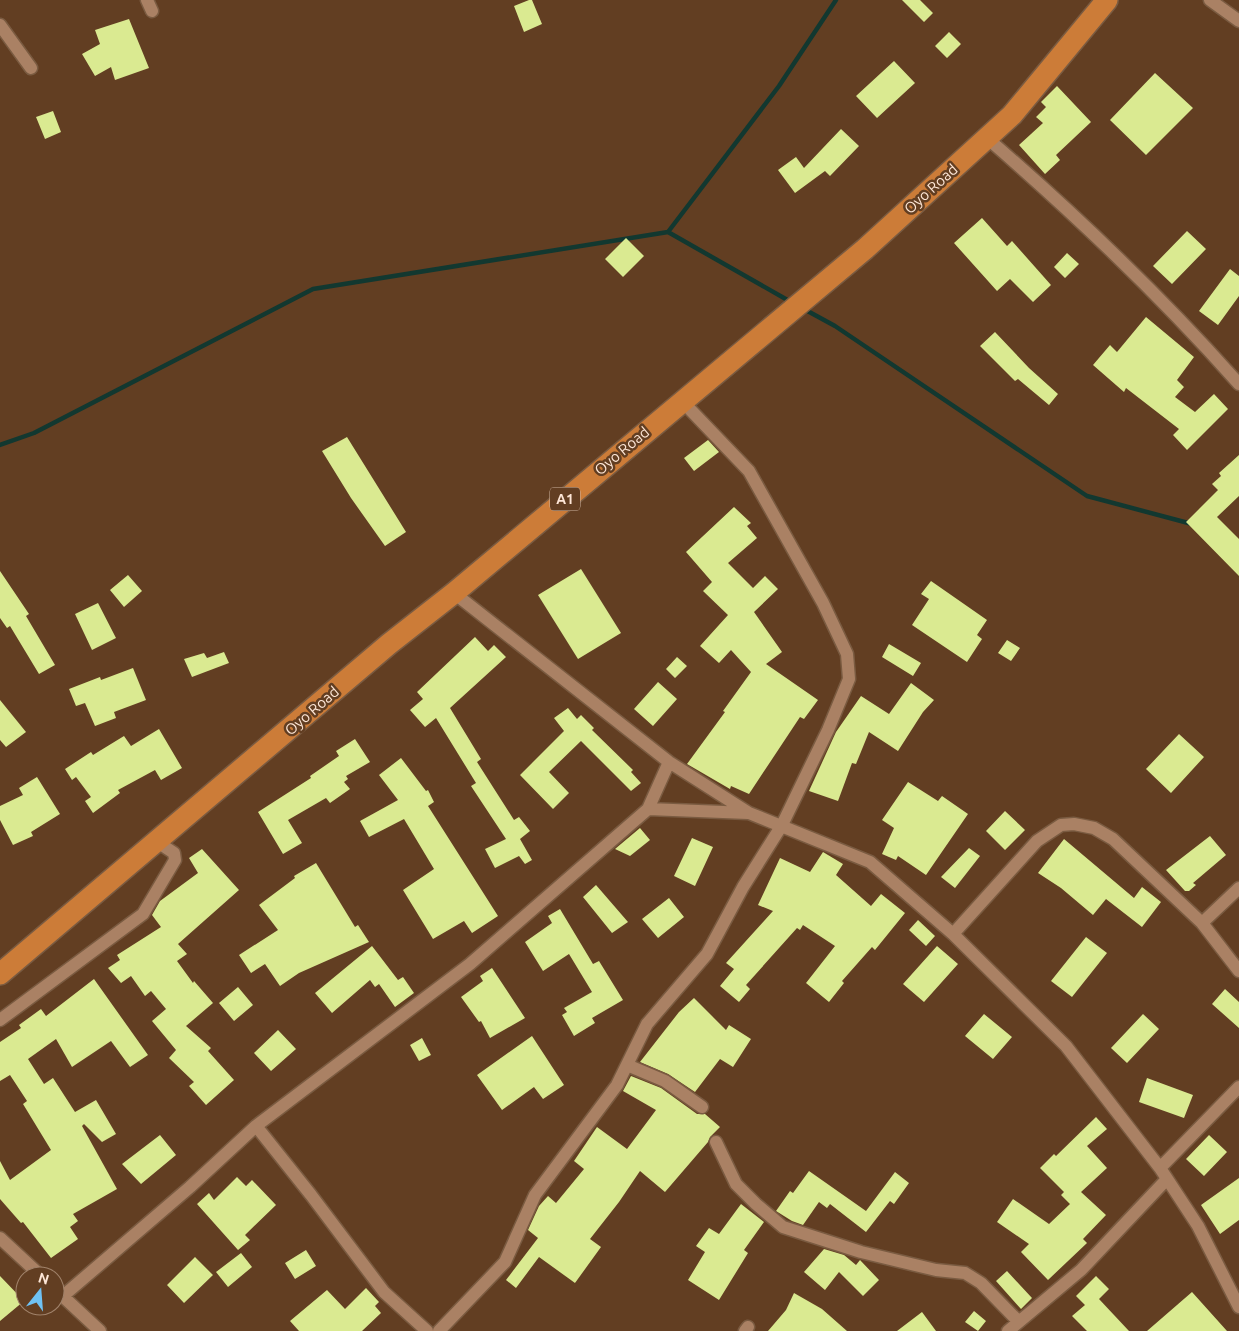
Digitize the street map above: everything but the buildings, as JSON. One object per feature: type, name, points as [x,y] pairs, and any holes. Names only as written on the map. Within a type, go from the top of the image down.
[{"type":"highway","name":"Oyo Road","points":[[0,974],[389,644],[454,593],[682,400],[865,249],[1012,115],[1106,0]]},
{"type":"street","points":[[1210,0],[1239,22]]},
{"type":"street","points":[[0,25],[31,68]]},
{"type":"street","points":[[987,138],[1058,199],[1192,332],[1239,384]]},
{"type":"street","points":[[439,1331],[505,1262],[534,1195],[617,1085],[647,1024],[707,954],[743,886],[782,825],[828,730],[849,679],[848,654],[823,603],[750,471],[682,400]]},
{"type":"street","points":[[454,593],[669,762],[749,813],[870,862],[953,934],[1066,1046],[1160,1168],[1198,1226],[1239,1307]]},
{"type":"street","points":[[65,1287],[190,1187],[256,1126],[470,964],[648,809],[669,762]]},
{"type":"street","points":[[648,809],[749,813]]},
{"type":"street","points":[[953,934],[1037,842],[1061,825],[1074,824],[1094,828],[1113,840],[1202,923],[1239,971]]},
{"type":"street","points":[[0,1020],[143,914],[176,860],[174,853],[156,842]]},
{"type":"street","points":[[1202,923],[1239,888]]},
{"type":"street","points":[[627,1064],[665,1081],[702,1107]]},
{"type":"street","points":[[1160,1168],[1239,1087]]},
{"type":"street","points":[[256,1126],[384,1292],[427,1331]]},
{"type":"street","points":[[716,1142],[736,1184],[783,1227],[861,1252],[936,1270],[965,1272],[981,1283],[1019,1322]]},
{"type":"street","points":[[1008,1331],[1081,1270],[1167,1179]]},
{"type":"street","points":[[0,1238],[30,1266]]},
{"type":"street","points":[[65,1298],[100,1331]]},
{"type":"waterway","points":[[0,445],[34,433],[313,289],[668,232],[779,86],[836,0]]},
{"type":"waterway","points":[[668,232],[791,302]]},
{"type":"waterway","points":[[802,308],[835,326],[1087,496],[1192,524]]}]
